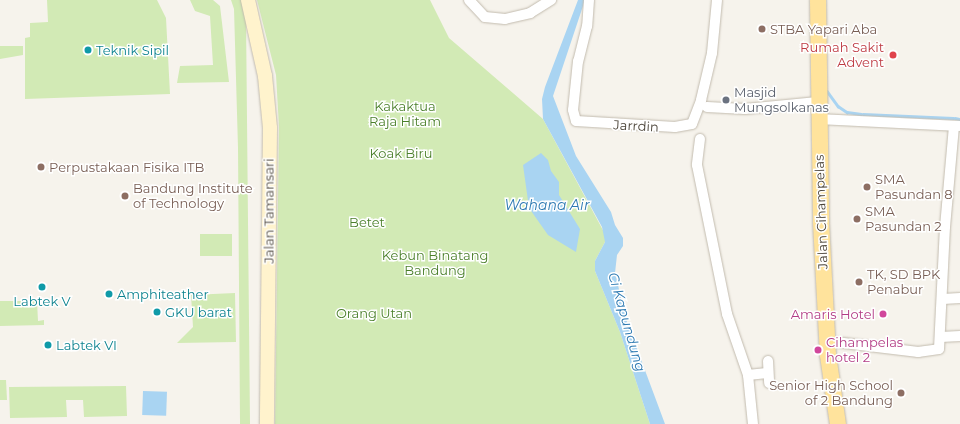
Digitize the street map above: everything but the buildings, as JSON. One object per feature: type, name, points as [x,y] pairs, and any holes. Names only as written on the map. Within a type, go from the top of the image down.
[{"type":"main road","name":"Jalan Tamansari","points":[[248,0],[265,76],[270,128],[267,424]]},
{"type":"main road","name":"Jalan Cihampelas","points":[[818,0],[818,119],[827,341],[838,424]]},
{"type":"street","points":[[469,0],[485,17],[505,19],[530,13],[551,0]]},
{"type":"street","name":"Jarrdin","points":[[589,0],[587,26],[578,61],[573,110],[576,121],[675,127],[692,124],[701,100],[712,53],[717,0]]},
{"type":"street","points":[[707,107],[745,109],[818,102]]},
{"type":"street","points":[[818,119],[957,126],[956,148],[945,227],[941,337],[936,351],[918,352],[827,341]]},
{"type":"street","points":[[700,139],[697,164],[727,314],[748,375],[753,424]]},
{"type":"street","points":[[943,299],[960,298]]},
{"type":"street","points":[[941,337],[960,336]]},
{"type":"street","points":[[748,375],[768,378],[768,361]]},
{"type":"green space","points":[[47,0],[157,0],[166,18],[170,94],[25,99],[25,38],[30,37],[30,23],[48,22]]},
{"type":"green space","points":[[190,0],[213,0],[220,6],[229,82],[177,83],[180,66],[213,65],[210,16],[195,11]]},
{"type":"green space","points":[[231,0],[243,0],[246,17],[250,424],[240,424],[238,148],[234,9]]},
{"type":"green space","name":"Kebun Binatang Bandung","points":[[257,0],[430,0],[449,38],[543,119],[605,234],[605,242],[595,261],[595,271],[620,332],[650,424],[275,424],[279,127],[276,75]]},
{"type":"green space","points":[[0,46],[23,46],[23,55],[0,59]]},
{"type":"green space","points":[[200,234],[232,234],[232,256],[200,256]]},
{"type":"green space","points":[[235,293],[236,342],[177,343],[193,327],[191,295]]},
{"type":"green space","points":[[0,301],[37,301],[38,321],[44,320],[44,325],[0,326]]},
{"type":"green space","points":[[0,380],[6,380],[7,400],[0,400]]},
{"type":"green space","points":[[126,386],[127,416],[84,417],[83,400],[66,400],[67,417],[10,418],[9,387]]},
{"type":"water","name":"Ci Kapundung","points":[[578,0],[585,0],[553,96],[576,156],[611,212],[615,225],[623,238],[623,246],[617,255],[615,273],[627,322],[665,424],[650,424],[620,332],[595,271],[595,261],[605,242],[602,227],[543,119],[542,99],[545,87]]},
{"type":"water","name":"Wahana Air","points":[[541,153],[548,160],[551,171],[559,182],[559,195],[580,229],[576,252],[548,235],[529,208],[523,165]]},
{"type":"water","points":[[143,391],[167,392],[166,416],[142,415]]},
{"type":"waterway","points":[[827,91],[838,106],[847,112],[861,114]]},
{"type":"waterway","points":[[863,114],[953,118]]},
{"type":"waterway","points":[[955,118],[960,119]]},
{"type":"place","name":"STBA Yapari Aba","points":[[762,29]]},
{"type":"place","name":"Teknik Sipil","points":[[88,50]]},
{"type":"place","name":"Rumah Sakit Advent","points":[[893,55]]},
{"type":"place","name":"Masjid Mungsolkanas","points":[[726,100]]},
{"type":"place","name":"Perpustakaan Fisika ITB","points":[[41,167]]},
{"type":"place","name":"SMA Pasundan 8","points":[[867,187]]},
{"type":"place","name":"Bandung Institute of Technology","points":[[125,196]]},
{"type":"place","name":"SMA Pasundan 2","points":[[857,219]]},
{"type":"place","name":"TK, SD BPK Penabur","points":[[859,282]]},
{"type":"place","name":"Labtek V","points":[[42,287]]},
{"type":"place","name":"Amphiteather","points":[[109,294]]},
{"type":"place","name":"GKU barat","points":[[157,312]]},
{"type":"place","name":"Amaris Hotel","points":[[883,314]]},
{"type":"place","name":"Labtek VI","points":[[48,345]]},
{"type":"place","name":"Cihampelas hotel 2","points":[[818,350]]},
{"type":"place","name":"Senior High School of 2 Bandung","points":[[901,393]]},
{"type":"park label","name":"Kakaktua Raja Hitam","points":[[405,114]]},
{"type":"park label","name":"Koak Biru","points":[[401,153]]},
{"type":"park label","name":"Betet","points":[[367,222]]},
{"type":"park label","name":"Orang Utan","points":[[374,313]]}]
